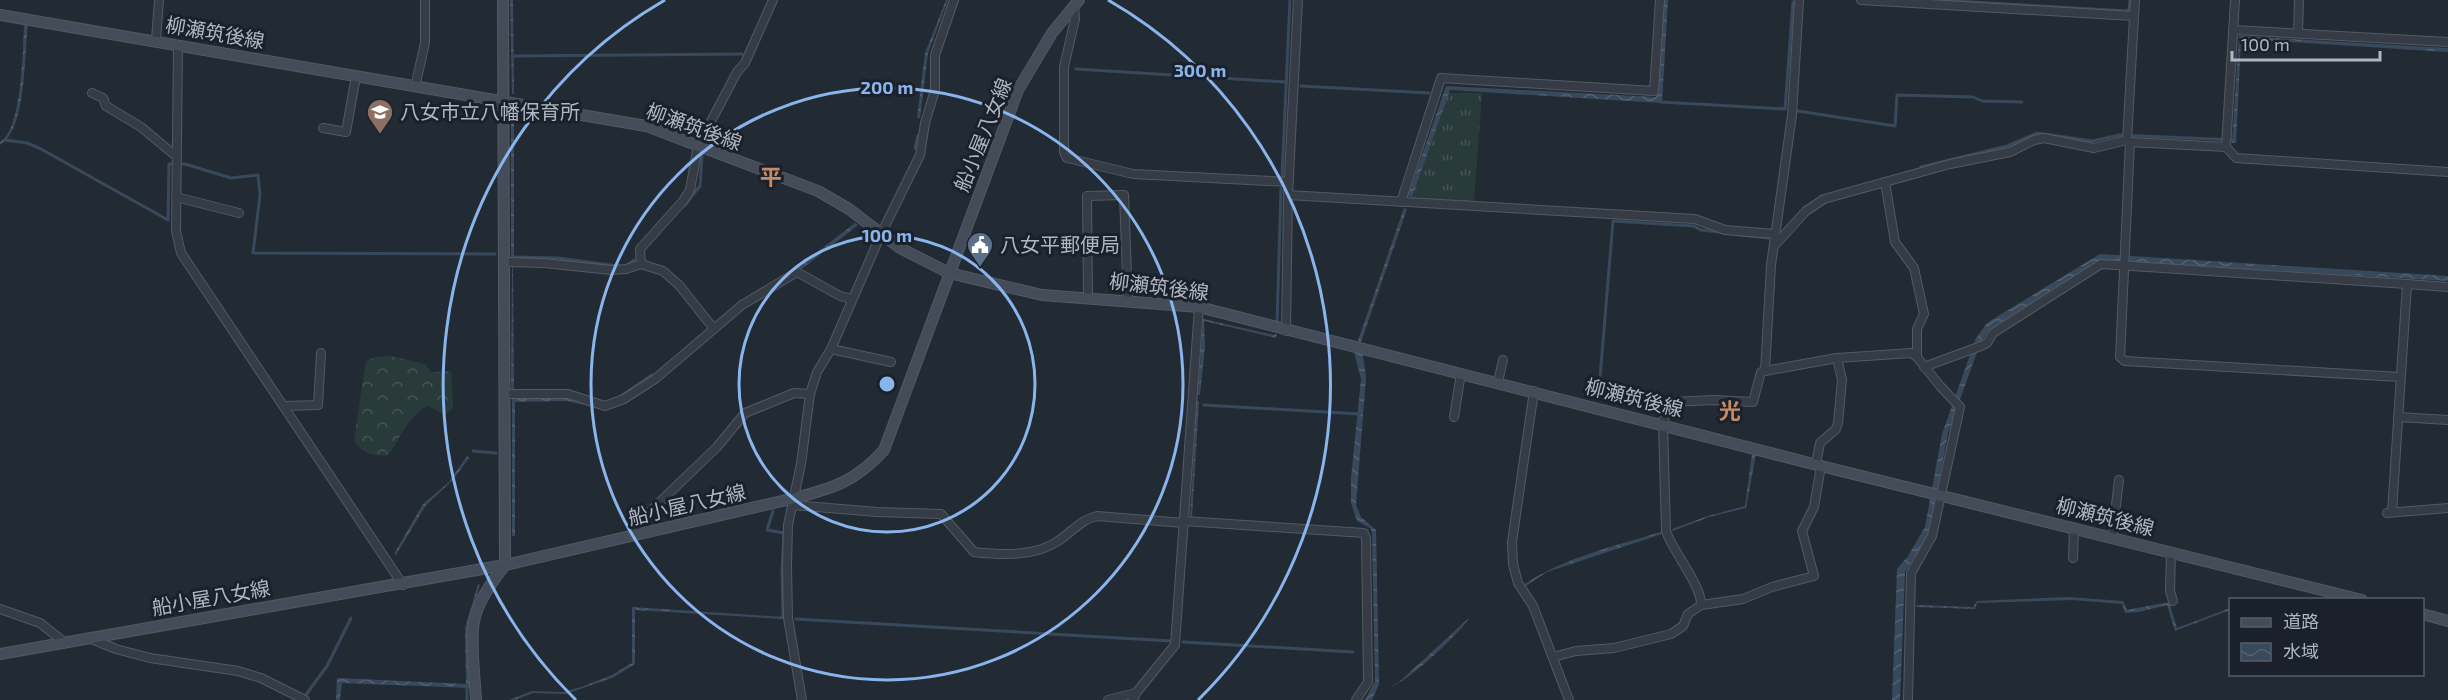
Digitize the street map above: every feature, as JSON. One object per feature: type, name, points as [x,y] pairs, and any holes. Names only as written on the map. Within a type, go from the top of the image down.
[{"type":"main road","points":[[476,700],[473,627],[481,602],[491,583],[505,565],[503,0]]},
{"type":"main road","name":"船小屋八女線","points":[[0,654],[332,594],[403,585],[505,565],[794,501],[852,479],[867,468],[884,450],[1018,90],[1052,33],[1076,3]]},
{"type":"main road","name":"柳瀬筑後線","points":[[0,15],[646,126],[818,191],[849,209],[900,248],[949,273],[1042,295],[1199,307],[1286,331],[1498,382],[1818,465],[2354,598]]},
{"type":"main road","points":[[2424,615],[2448,621]]},
{"type":"street","points":[[156,40],[159,0]]},
{"type":"street","points":[[415,87],[425,43],[425,0]]},
{"type":"street","points":[[641,264],[640,249],[684,201],[690,190],[698,146],[737,72],[745,63],[773,0]]},
{"type":"street","points":[[802,700],[789,618],[788,545],[789,525],[810,394],[817,372],[831,349],[881,234],[920,155],[920,129],[935,90],[936,55],[954,0]]},
{"type":"street","points":[[1286,331],[1288,195],[1298,0]]},
{"type":"street","points":[[1401,202],[1441,78],[1654,91],[1660,0]]},
{"type":"street","points":[[1765,371],[1771,264],[1792,115],[1799,0]]},
{"type":"street","points":[[1861,0],[2133,16]]},
{"type":"street","points":[[2135,0],[2120,357],[2125,361],[2400,377]]},
{"type":"street","points":[[2226,147],[2235,0]]},
{"type":"street","points":[[2298,33],[2299,0]]},
{"type":"street","points":[[1076,3],[1075,19],[1064,67],[1064,152],[1067,158],[1133,174],[1289,182]]},
{"type":"street","points":[[2234,30],[2448,42]]},
{"type":"street","points":[[178,45],[176,231],[181,253],[403,585]]},
{"type":"street","points":[[323,128],[346,132],[356,76]]},
{"type":"street","points":[[92,93],[103,98],[106,106],[141,127],[177,157]]},
{"type":"street","points":[[1775,245],[1806,211],[1824,199],[1950,164],[2010,152],[2034,140],[2044,138],[2094,147],[2129,141],[2226,147],[2236,158],[2448,172]]},
{"type":"street","points":[[1885,182],[1895,242],[1914,268],[1924,314],[1917,329],[1917,357]]},
{"type":"street","points":[[1088,297],[1087,196],[1124,195],[1128,301]]},
{"type":"street","points":[[1288,195],[1695,219],[1725,230],[1775,234]]},
{"type":"street","points":[[176,197],[239,213]]},
{"type":"street","points":[[1924,367],[1981,346],[1993,333],[2101,264],[2125,261],[2448,287]]},
{"type":"street","points":[[505,262],[611,270],[626,269],[641,264],[663,271],[680,285],[714,329]]},
{"type":"street","points":[[505,394],[568,394],[605,406],[624,399],[655,379],[742,305],[797,272],[832,292],[852,299]]},
{"type":"street","points":[[2407,285],[2389,512],[2448,508]]},
{"type":"street","points":[[1108,700],[1134,696],[1175,645],[1199,307]]},
{"type":"street","points":[[831,349],[891,362]]},
{"type":"street","points":[[284,406],[318,405],[321,352]]},
{"type":"street","points":[[1701,605],[1699,591],[1666,531],[1663,424],[1667,405],[1672,402],[1714,400],[1754,402],[1761,372],[1837,358],[1911,353],[1955,402],[1937,494],[1932,536],[1911,573],[1908,700]]},
{"type":"street","points":[[1553,657],[1576,651],[1614,648],[1671,634],[1683,626],[1688,614],[1701,605],[1743,599],[1772,587],[1814,576],[1802,531],[1814,507],[1820,443],[1836,429],[1838,423],[1842,380],[1837,358]]},
{"type":"street","points":[[1498,382],[1503,360]]},
{"type":"street","points":[[1454,417],[1461,373]]},
{"type":"street","points":[[1534,391],[1512,542],[1513,564],[1518,583],[1533,606],[1569,700]]},
{"type":"street","points":[[634,535],[640,521],[717,447],[745,413],[794,393],[810,394]]},
{"type":"street","points":[[2398,417],[2448,420]]},
{"type":"street","points":[[2112,537],[2119,480]]},
{"type":"street","points":[[794,501],[877,512],[941,514],[974,552],[991,554],[1029,553],[1045,548],[1088,518],[1097,516],[1364,533],[1366,538],[1368,682],[1356,700]]},
{"type":"street","points":[[2073,558],[2074,528]]},
{"type":"street","points":[[2172,552],[2170,591],[2173,601]]},
{"type":"street","points":[[0,609],[40,623],[64,642]]},
{"type":"street","points":[[88,638],[116,649],[150,658],[238,670],[261,678],[305,700]]},
{"type":"green space","points":[[1447,93],[1482,93],[1474,202],[1412,198]]},
{"type":"green space","points":[[391,356],[425,364],[431,372],[451,371],[453,408],[445,415],[428,406],[416,415],[389,455],[374,455],[360,449],[354,440],[366,361],[375,357]]},
{"type":"water","points":[[510,0],[513,0],[514,94],[512,94]]},
{"type":"water","points":[[946,0],[948,0],[928,53],[920,118],[917,118],[925,53]]},
{"type":"water","points":[[1664,0],[1668,0],[1662,103],[1450,90],[1412,197],[1408,196],[1446,86],[1656,97]]},
{"type":"water","points":[[24,24],[28,24],[20,108],[9,137],[0,145],[13,122],[17,106],[22,69]]},
{"type":"water","points":[[2239,36],[2448,48],[2448,52],[2241,39],[2236,143],[2232,143]]},
{"type":"water","points":[[511,111],[514,111],[514,258],[511,258]]},
{"type":"water","points":[[1404,208],[1407,209],[1361,342],[1366,377],[1356,505],[1361,517],[1376,530],[1379,684],[1372,700],[1365,700],[1375,681],[1372,532],[1370,528],[1357,521],[1351,503],[1351,478],[1361,379],[1354,352]]},
{"type":"water","points":[[855,223],[858,225],[799,269],[798,267]]},
{"type":"water","points":[[2100,254],[2448,276],[2448,281],[2100,260],[1990,329],[1981,341],[1948,433],[1929,533],[1905,572],[1900,700],[1892,700],[1897,569],[1908,556],[1925,527],[1942,434],[1976,338],[1987,323]]},
{"type":"water","points":[[513,267],[514,389],[511,389]]},
{"type":"water","points":[[1203,319],[1277,334],[1276,338],[1204,321],[1205,346],[1200,395],[1198,395]]},
{"type":"water","points":[[512,399],[567,399],[598,408],[567,401],[515,402],[515,536],[512,536]]},
{"type":"water","points":[[1197,401],[1199,401],[1192,518],[1190,517]]},
{"type":"water","points":[[1752,454],[1756,454],[1746,508],[1709,517],[1673,531],[1672,529],[1708,516],[1745,506]]},
{"type":"water","points":[[467,456],[469,458],[452,481],[426,505],[396,555],[394,554],[423,504],[449,482]]},
{"type":"water","points":[[1661,532],[1662,534],[1547,572],[1526,586],[1525,584],[1557,566],[1574,559]]},
{"type":"water","points":[[478,584],[480,585],[470,618],[471,688],[342,683],[340,700],[336,700],[337,678],[466,684],[465,628]]},
{"type":"water","points":[[2068,597],[2123,601],[2127,610],[2169,602],[2177,628],[2229,608],[2229,610],[2175,631],[2167,605],[2125,613],[2122,604],[2073,600],[1977,603],[1975,609],[1916,607],[1917,605],[1973,607],[1977,601]]},
{"type":"water","points":[[632,607],[783,617],[783,619],[635,610],[635,664],[614,677],[566,694],[533,693],[509,700],[532,691],[563,692],[581,687],[612,675],[632,663]]},
{"type":"water","points":[[1470,617],[1433,656],[1408,677],[1398,684],[1389,688],[1398,683]]},
{"type":"waterway","points":[[1282,177],[1290,0]]},
{"type":"waterway","points":[[1937,0],[2127,11],[2130,0]]},
{"type":"waterway","points":[[1661,102],[1785,109],[1793,2]]},
{"type":"waterway","points":[[512,56],[742,54]]},
{"type":"waterway","points":[[1076,69],[1286,82]]},
{"type":"waterway","points":[[1301,86],[1429,93]]},
{"type":"waterway","points":[[1798,111],[1895,126],[1897,95],[1973,97],[1982,101],[2022,102]]},
{"type":"waterway","points":[[1921,167],[2007,146],[2037,133],[2093,141],[2119,135],[2235,140]]},
{"type":"waterway","points":[[915,148],[918,136]]},
{"type":"waterway","points":[[5,140],[27,143],[41,149],[168,220],[169,164],[172,164]]},
{"type":"waterway","points":[[685,205],[700,186],[702,155]]},
{"type":"waterway","points":[[178,164],[231,178],[258,175],[260,195],[253,253],[495,254]]},
{"type":"waterway","points":[[1277,323],[1281,189]]},
{"type":"waterway","points":[[1600,378],[1613,221],[1694,226],[1701,230],[1720,232]]},
{"type":"waterway","points":[[1739,235],[1770,238]]},
{"type":"waterway","points":[[513,257],[558,258],[618,266]]},
{"type":"waterway","points":[[628,265],[634,260]]},
{"type":"waterway","points":[[618,398],[652,375]]},
{"type":"waterway","points":[[1204,405],[1360,414]]},
{"type":"waterway","points":[[473,451],[496,453]]},
{"type":"waterway","points":[[773,511],[767,530],[784,533],[783,617],[780,618]]},
{"type":"waterway","points":[[305,696],[327,666],[351,618]]},
{"type":"waterway","points":[[796,619],[1171,641]]},
{"type":"waterway","points":[[1183,642],[1353,652]]},
{"type":"waterway","points":[[467,687],[467,700]]},
{"type":"place","name":"八女市立八幡保育所","points":[[380,135]]},
{"type":"place","name":"八女平郵便局","points":[[980,268]]},
{"type":"district","name":"平","points":[[771,177]]},
{"type":"district","name":"光","points":[[1730,411]]}]
